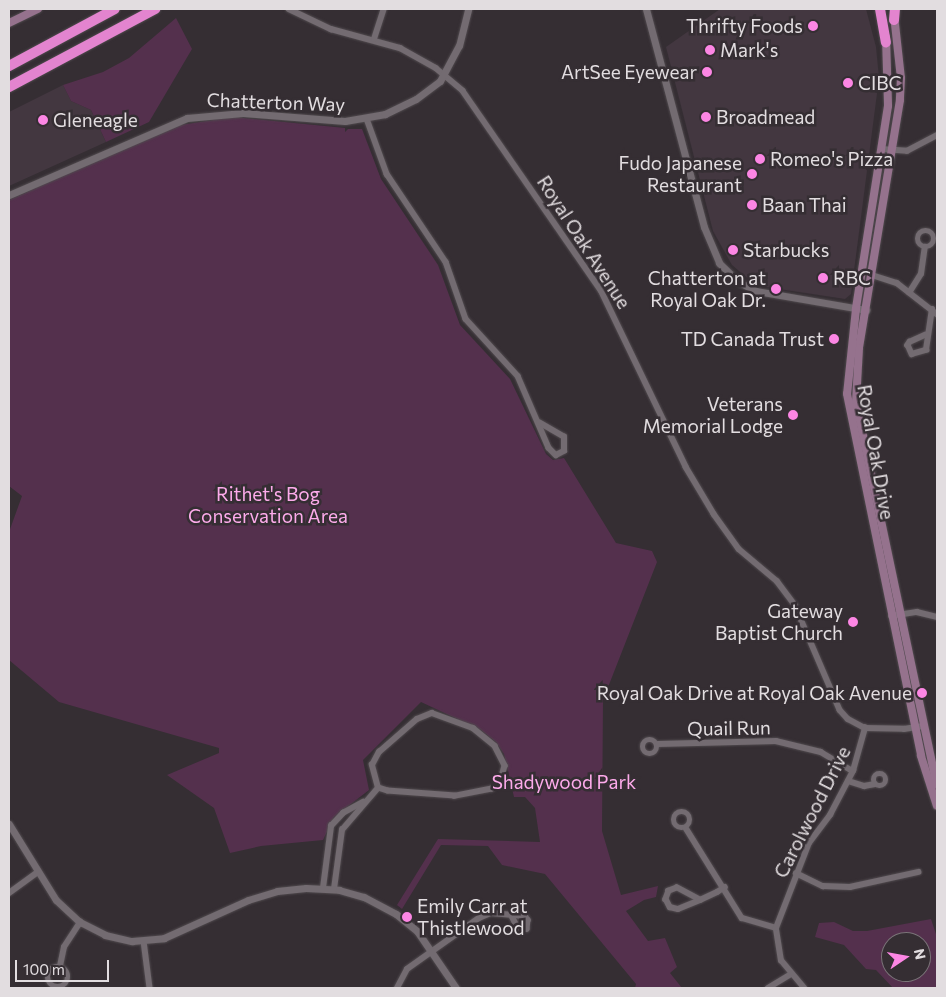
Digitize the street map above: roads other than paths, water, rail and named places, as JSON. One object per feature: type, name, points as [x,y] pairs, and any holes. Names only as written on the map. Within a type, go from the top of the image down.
[{"type":"highway","points":[[9,66],[114,9]]},
{"type":"highway","points":[[9,87],[154,9]]},
{"type":"highway","points":[[880,9],[886,42]]},
{"type":"highway","points":[[894,9],[894,20]]},
{"type":"highway","points":[[9,95],[114,36],[126,24]]},
{"type":"main road","points":[[9,23],[38,9]]},
{"type":"main road","name":"Royal Oak Drive","points":[[884,9],[890,86],[856,309],[847,394],[896,615],[937,785]]},
{"type":"main road","name":"Royal Oak Drive","points":[[894,20],[901,78],[893,150],[855,382],[856,402],[896,615],[914,727],[937,806]]},
{"type":"street","name":"Royal Oak Avenue","points":[[289,9],[331,29],[374,39],[400,48],[445,74],[467,96],[592,276],[617,318],[704,498],[739,549],[790,597],[837,704],[848,719],[865,728]]},
{"type":"street","points":[[374,39],[384,9]]},
{"type":"street","name":"Chatterton Way","points":[[9,196],[187,118],[224,113],[324,121],[367,119],[416,99],[445,74],[459,46],[468,9]]},
{"type":"street","points":[[646,9],[704,227],[719,263],[738,282],[756,292],[866,310]]},
{"type":"street","points":[[367,119],[387,174],[446,262],[466,320],[518,376],[553,453],[564,451],[564,437],[540,422]]},
{"type":"street","points":[[881,149],[907,151],[937,135]]},
{"type":"street","points":[[909,293],[921,274],[925,247]]},
{"type":"street","points":[[872,275],[892,281],[937,314]]},
{"type":"street","points":[[926,335],[932,309]]},
{"type":"street","points":[[896,615],[917,612],[937,617]]},
{"type":"street","points":[[432,713],[464,724],[488,739],[501,755],[506,766],[500,784],[470,794],[398,792],[378,788],[372,765],[379,752],[417,719],[432,713]]},
{"type":"street","points":[[865,728],[923,726]]},
{"type":"street","name":"Carolwood Drive","points":[[804,988],[780,961],[776,928],[809,843],[853,771],[865,728]]},
{"type":"street","name":"Quail Run","points":[[658,744],[776,741],[821,752],[853,771]]},
{"type":"street","points":[[848,782],[864,786],[875,784]]},
{"type":"street","points":[[323,888],[332,826],[344,813],[363,802],[378,788]]},
{"type":"street","points":[[334,889],[340,837],[363,802]]},
{"type":"street","points":[[9,824],[56,900],[80,922],[114,938],[144,941],[173,935],[248,900],[278,892],[323,888],[334,889],[364,897],[396,914],[417,931],[432,950],[456,988]]},
{"type":"street","points":[[686,828],[725,887],[742,918],[776,928]]},
{"type":"street","points":[[9,894],[38,872]]},
{"type":"street","points":[[796,873],[823,886],[850,887],[918,872]]},
{"type":"street","points":[[700,900],[677,888],[669,891],[666,899],[670,907],[678,909],[700,900],[725,887]]},
{"type":"street","points":[[397,988],[407,970],[432,950],[479,918],[491,913],[512,917]]},
{"type":"street","points":[[60,966],[64,947],[80,922]]},
{"type":"street","points":[[144,941],[150,988]]},
{"type":"street","points":[[768,988],[790,974]]},
{"type":"place","name":"Thrifty Foods","points":[[813,26]]},
{"type":"place","name":"Mark's","points":[[710,50]]},
{"type":"place","name":"ArtSee Eyewear","points":[[707,72]]},
{"type":"place","name":"CIBC","points":[[848,83]]},
{"type":"place","name":"Broadmead","points":[[706,117]]},
{"type":"place","name":"Gleneagle","points":[[43,120]]},
{"type":"place","name":"Romeo's Pizza","points":[[760,159]]},
{"type":"place","name":"Fudo Japanese Restaurant","points":[[752,174]]},
{"type":"place","name":"Baan Thai","points":[[752,205]]},
{"type":"place","name":"Starbucks","points":[[733,250]]},
{"type":"place","name":"RBC","points":[[823,278]]},
{"type":"place","name":"Chatterton at Royal Oak Dr.","points":[[776,289]]},
{"type":"place","name":"TD Canada Trust","points":[[834,339]]},
{"type":"place","name":"Veterans Memorial Lodge","points":[[793,415]]},
{"type":"place","name":"Gateway Baptist Church","points":[[853,622]]},
{"type":"place","name":"Royal Oak Drive at Royal Oak Avenue","points":[[922,693]]},
{"type":"place","name":"Emily Carr at Thistlewood","points":[[407,917]]},
{"type":"park label","name":"Rithet's Bog Conservation Area","points":[[268,505]]},
{"type":"park label","name":"Shadywood Park","points":[[564,782]]}]
